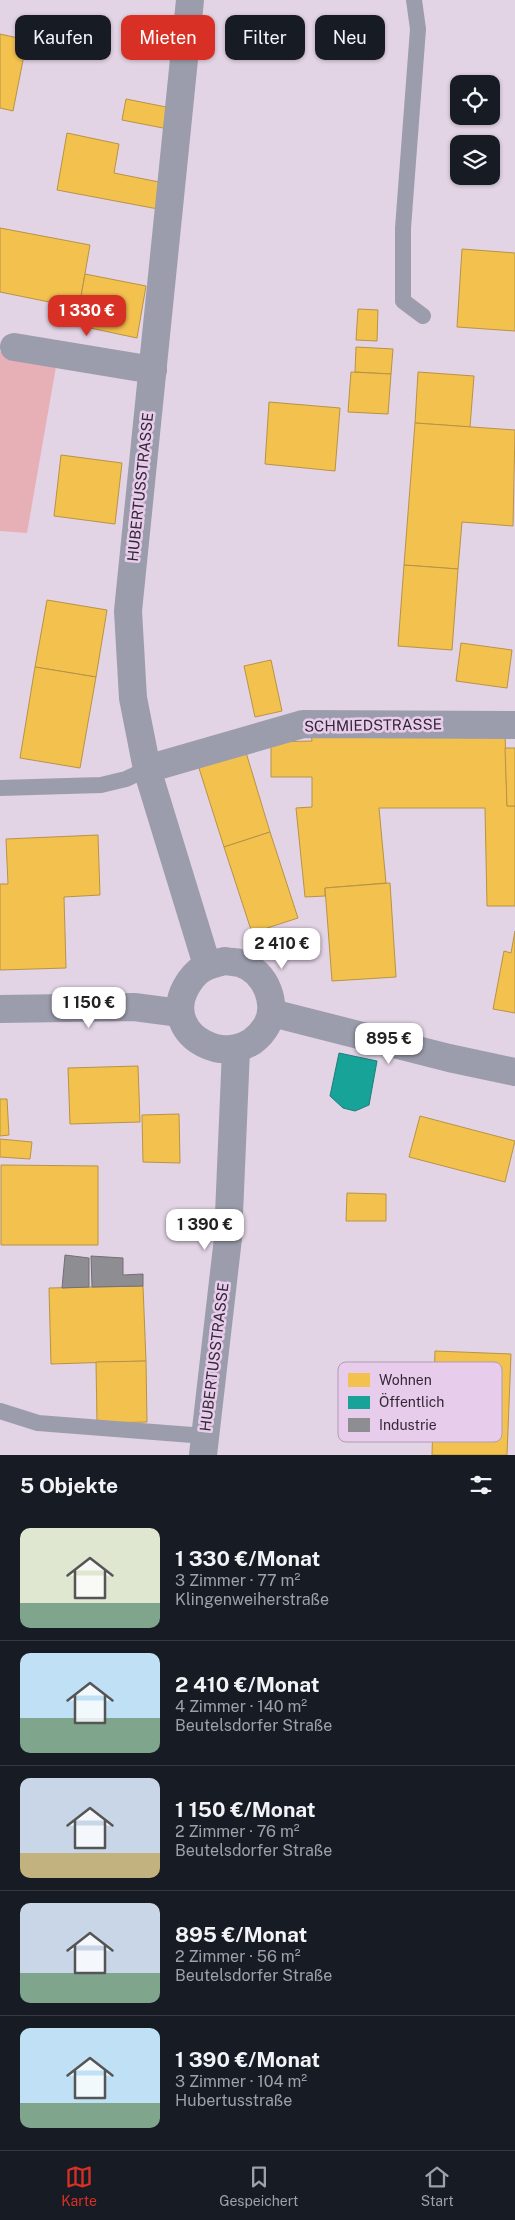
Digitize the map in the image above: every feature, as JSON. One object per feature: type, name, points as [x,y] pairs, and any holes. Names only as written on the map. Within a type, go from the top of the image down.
[{"type":"street","name":"HUBERTUSSTRASSE","points":[[190,0],[128,611],[132,698],[147,769],[207,965]]},
{"type":"street","points":[[7,346],[153,370]]},
{"type":"street","name":"SCHMIEDSTRASSE","points":[[147,769],[303,724],[515,725]]},
{"type":"street","points":[[225,961],[241,963],[254,971],[265,983],[272,1013],[265,1028],[253,1042],[236,1050],[218,1050],[200,1043],[188,1030],[180,1013],[183,993],[192,977],[207,965],[225,961]]},
{"type":"street","points":[[0,1009],[134,1007],[180,1013]]},
{"type":"street","points":[[272,1013],[449,1058],[515,1072]]},
{"type":"street","name":"HUBERTUSSTRASSE","points":[[204,1446],[228,1238],[236,1050]]},
{"type":"lane","points":[[414,0],[418,29],[403,228],[403,301],[423,316]]},
{"type":"lane","points":[[0,788],[101,785],[126,780],[147,769]]},
{"type":"lane","points":[[0,1411],[38,1423],[204,1446]]},
{"type":"shaded area","points":[[0,352],[57,361],[27,533],[0,531]]},
{"type":"building: Wohnen","points":[[0,34],[15,37],[15,60],[23,60],[13,111],[0,108]]},
{"type":"building: Wohnen","points":[[126,99],[171,108],[168,129],[122,120]]},
{"type":"building: Wohnen","points":[[67,133],[119,144],[114,173],[164,183],[158,209],[57,190]]},
{"type":"building: Wohnen","points":[[0,228],[90,245],[79,308],[0,292]]},
{"type":"building: Wohnen","points":[[462,249],[515,253],[515,331],[457,327]]},
{"type":"building: Wohnen","points":[[85,274],[146,286],[137,338],[76,325]]},
{"type":"building: Wohnen","points":[[358,309],[378,310],[377,341],[356,340]]},
{"type":"building: Wohnen","points":[[356,347],[393,349],[391,374],[355,372]]},
{"type":"building: Wohnen","points":[[351,372],[391,374],[388,414],[348,412]]},
{"type":"building: Wohnen","points":[[418,372],[474,376],[470,427],[415,423]]},
{"type":"building: Wohnen","points":[[269,402],[340,408],[335,471],[265,464]]},
{"type":"building: Wohnen","points":[[415,423],[515,430],[513,526],[462,522],[458,569],[404,565]]},
{"type":"building: Wohnen","points":[[61,455],[122,463],[115,524],[54,516]]},
{"type":"building: Wohnen","points":[[404,565],[458,569],[452,650],[398,646]]},
{"type":"building: Wohnen","points":[[47,600],[107,610],[96,677],[35,667]]},
{"type":"building: Wohnen","points":[[461,643],[512,650],[507,688],[456,681]]},
{"type":"building: Wohnen","points":[[271,660],[282,711],[255,717],[244,666]]},
{"type":"building: Wohnen","points":[[35,667],[96,677],[80,768],[20,758]]},
{"type":"building: Wohnen","points":[[505,731],[507,806],[515,806],[515,906],[487,906],[485,808],[379,808],[386,883],[325,888],[325,896],[305,897],[296,808],[312,807],[312,777],[271,777],[271,742],[312,741],[311,734]]},
{"type":"building: Wohnen","points":[[505,748],[515,748],[515,806],[507,806]]},
{"type":"building: Wohnen","points":[[245,749],[270,832],[224,847],[198,765]]},
{"type":"building: Wohnen","points":[[270,832],[298,918],[252,933],[224,847]]},
{"type":"building: Wohnen","points":[[98,835],[100,895],[64,897],[66,968],[0,970],[0,884],[8,884],[6,839]]},
{"type":"building: Wohnen","points":[[390,883],[396,977],[332,981],[325,888]]},
{"type":"building: Wohnen","points":[[515,931],[515,1013],[493,1009],[504,951],[511,953]]},
{"type":"building: Wohnen","points":[[138,1066],[140,1122],[70,1124],[68,1068]]},
{"type":"building: Wohnen","points":[[0,1099],[7,1099],[9,1135],[0,1136]]},
{"type":"building: Wohnen","points":[[179,1114],[180,1163],[143,1162],[142,1115]]},
{"type":"building: Wohnen","points":[[420,1116],[515,1141],[505,1182],[409,1157]]},
{"type":"building: Wohnen","points":[[0,1139],[32,1142],[30,1159],[0,1157]]},
{"type":"building: Wohnen","points":[[1,1165],[98,1166],[98,1245],[1,1245]]},
{"type":"building: Wohnen","points":[[347,1193],[386,1194],[386,1221],[346,1221]]},
{"type":"building: Wohnen","points":[[143,1286],[146,1361],[51,1364],[49,1288]]},
{"type":"building: Wohnen","points":[[435,1351],[511,1354],[507,1455],[432,1455],[432,1442],[502,1442],[502,1362],[435,1362]]},
{"type":"building: Wohnen","points":[[146,1361],[147,1422],[97,1423],[96,1362]]},
{"type":"building: Öffentlich","points":[[339,1053],[377,1061],[369,1105],[355,1111],[343,1108],[330,1096]]},
{"type":"building: Industrie","points":[[65,1255],[89,1258],[89,1287],[62,1288]]},
{"type":"building: Industrie","points":[[91,1256],[123,1258],[123,1275],[143,1274],[143,1286],[92,1287]]}]
